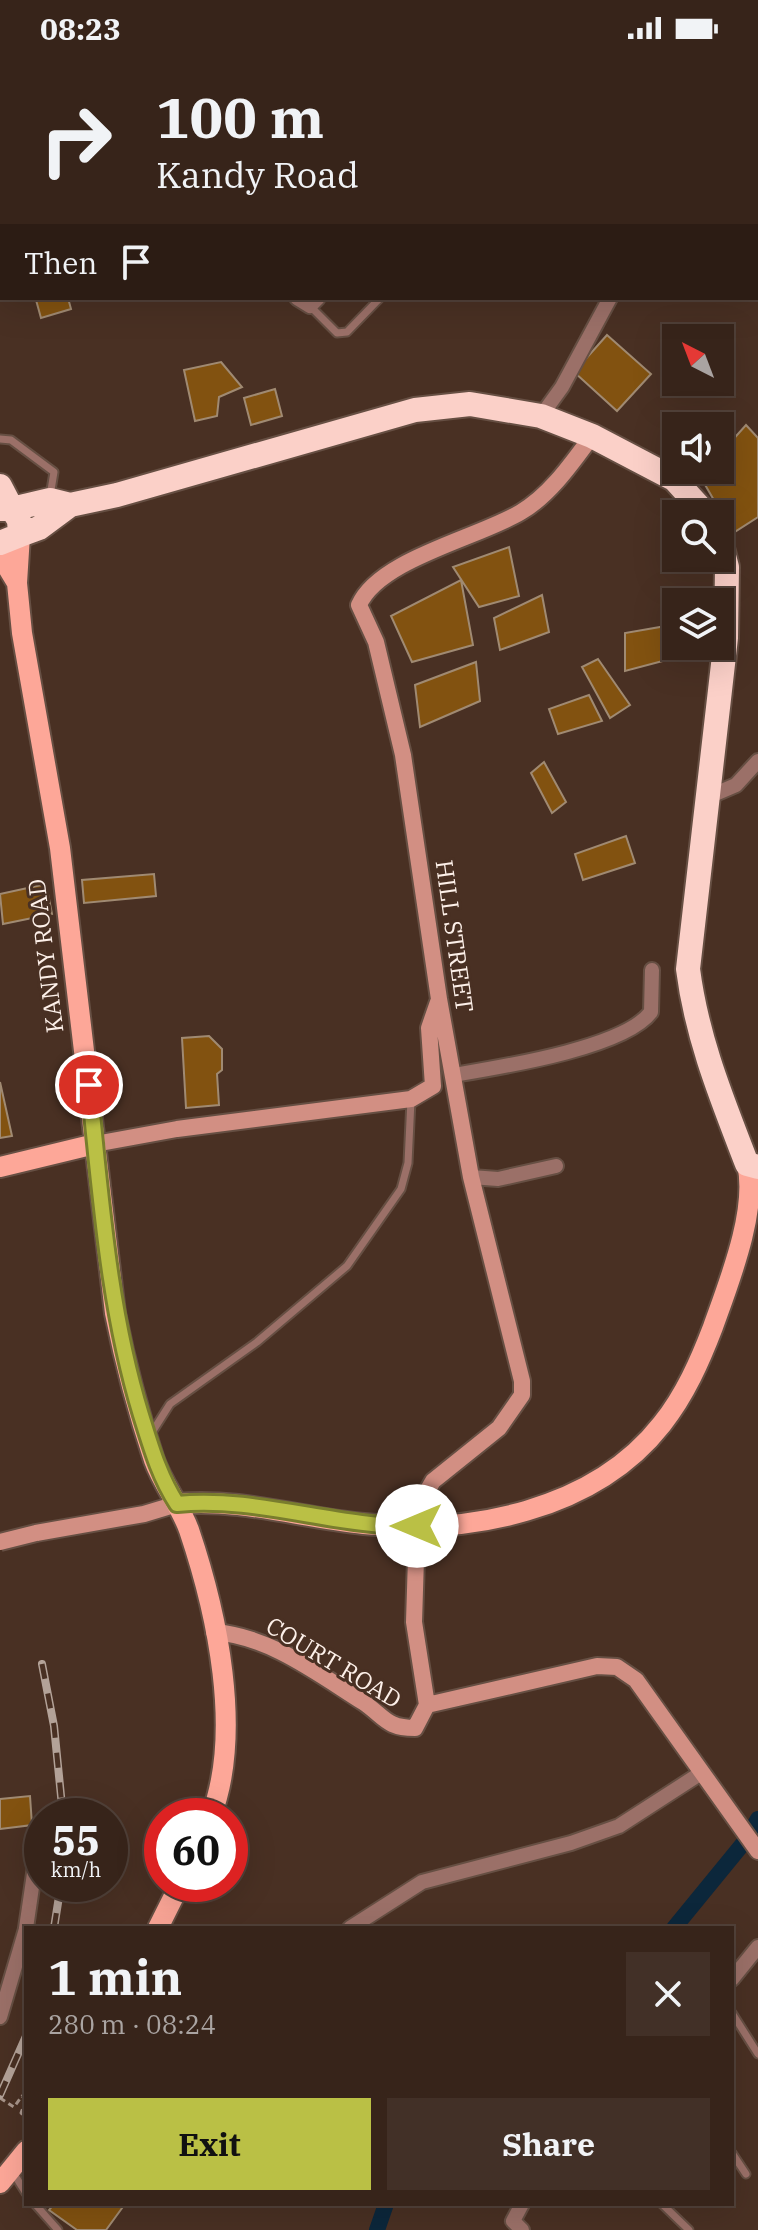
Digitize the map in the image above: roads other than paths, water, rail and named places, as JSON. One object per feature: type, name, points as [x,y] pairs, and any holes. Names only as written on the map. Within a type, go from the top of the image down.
[{"type":"highway","points":[[6,509],[146,488],[237,458],[415,410],[470,404],[541,416],[592,436],[674,479],[693,500]]},
{"type":"highway","points":[[0,486],[6,509],[19,520],[10,539]]},
{"type":"highway","points":[[10,539],[39,528],[60,502]]},
{"type":"highway","points":[[727,572],[728,610],[689,945],[692,1007],[709,1066],[752,1166]]},
{"type":"main road","name":"KANDY ROAD","points":[[10,539],[29,675],[60,848],[115,1313],[126,1367],[148,1439],[161,1477],[188,1529],[214,1632],[227,1730],[222,1777],[216,1798]]},
{"type":"main road","name":"KANDY ROAD","points":[[0,555],[17,583]]},
{"type":"main road","points":[[0,1167],[95,1144]]},
{"type":"main road","points":[[177,1504],[219,1502],[360,1524],[417,1526],[490,1520],[563,1497],[614,1468],[651,1437],[692,1376],[723,1300],[751,1200],[752,1166]]},
{"type":"main road","points":[[159,1926],[171,1902]]},
{"type":"main road","points":[[6,2176],[24,2154]]},
{"type":"street","points":[[541,416],[562,387],[609,300]]},
{"type":"street","name":"HILL STREET","points":[[417,1526],[426,1493],[433,1481],[499,1428],[522,1395],[518,1357],[471,1177],[439,999],[403,755],[376,642],[359,605],[372,585],[390,573],[522,512],[546,492],[592,436]]},
{"type":"street","points":[[708,797],[736,785],[758,761]]},
{"type":"street","points":[[454,1075],[517,1064],[631,1031],[651,1012],[652,970]]},
{"type":"street","points":[[95,1144],[177,1129],[411,1099],[433,1086],[429,1028],[439,999]]},
{"type":"street","points":[[471,1177],[498,1179],[556,1166]]},
{"type":"street","points":[[0,1542],[144,1514],[177,1504]]},
{"type":"street","name":"COURT ROAD","points":[[214,1632],[248,1637],[267,1644],[366,1704],[394,1728],[415,1728],[427,1705],[414,1622],[417,1526]]},
{"type":"street","points":[[427,1705],[597,1666],[617,1667],[636,1680],[758,1851]]},
{"type":"street","points":[[353,1926],[422,1882],[571,1843],[619,1826],[701,1773]]},
{"type":"street","points":[[26,1926],[30,1902]]},
{"type":"street","points":[[0,2017],[24,1935]]},
{"type":"street","points":[[734,1977],[758,1947]]},
{"type":"street","points":[[521,2206],[513,2221],[522,2230]]},
{"type":"lane","points":[[308,301],[337,333],[347,332],[378,300]]},
{"type":"lane","points":[[0,439],[11,440],[54,472],[60,502]]},
{"type":"lane","points":[[148,1439],[170,1404],[257,1342],[347,1266],[401,1189],[408,1163],[411,1099]]},
{"type":"lane","points":[[734,2016],[758,2054]]},
{"type":"lane","points":[[734,2156],[746,2174]]},
{"type":"lane","points":[[6,2176],[24,2191]]},
{"type":"lane","points":[[37,2206],[58,2230]]},
{"type":"lane","points":[[664,2206],[689,2230]]},
{"type":"waterway","points":[[676,1926],[746,1840],[758,1819]]},
{"type":"waterway","points":[[377,2230],[385,2206]]},
{"type":"railway","points":[[42,1664],[54,1726],[61,1798]]},
{"type":"railway","points":[[54,1926],[58,1902]]},
{"type":"railway","points":[[0,2095],[24,2041]]}]
